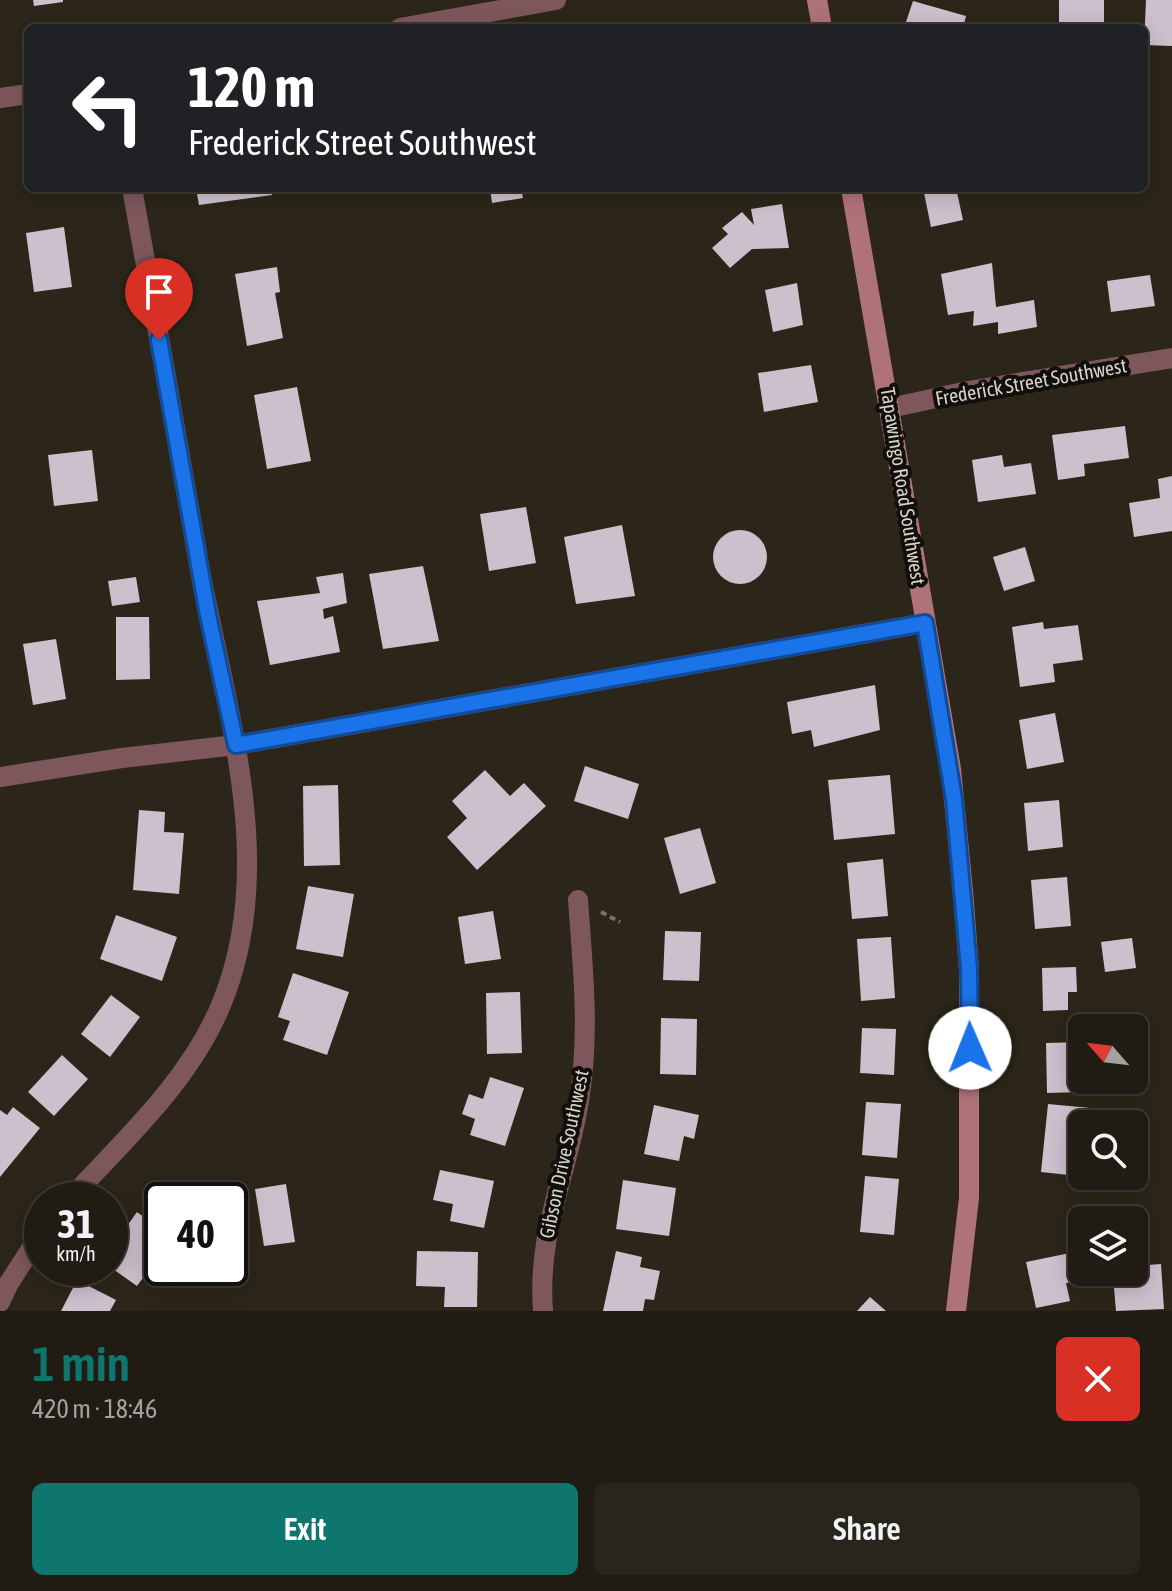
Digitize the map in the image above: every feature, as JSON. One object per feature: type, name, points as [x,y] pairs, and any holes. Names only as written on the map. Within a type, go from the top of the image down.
[{"type":"street","points":[[422,24],[556,0]]},
{"type":"street","points":[[817,0],[821,24]]},
{"type":"street","points":[[0,98],[24,95]]},
{"type":"street","points":[[85,1182],[176,1083],[201,1045],[221,1005],[236,960],[245,917],[248,872],[236,745],[208,615],[133,192]]},
{"type":"street","name":"Tapawingo Road Southwest","points":[[852,192],[951,769],[969,969],[969,1198],[956,1311]]},
{"type":"street","name":"Frederick Street Southwest","points":[[890,408],[968,391],[1172,358]]},
{"type":"street","points":[[0,777],[122,758],[236,745],[925,623]]},
{"type":"street","name":"Gibson Drive Southwest","points":[[543,1311],[544,1246],[579,1105],[586,1052],[587,1023],[578,900]]},
{"type":"street","points":[[0,1302],[24,1260]]},
{"type":"building","points":[[33,0],[63,0],[63,2],[34,6]]},
{"type":"building","points":[[1059,0],[1104,0],[1104,24],[1059,24]]},
{"type":"building","points":[[1146,0],[1172,0],[1172,46],[1148,45],[1148,24],[1145,24]]},
{"type":"building","points":[[913,1],[966,16],[964,24],[905,24]]},
{"type":"building","points":[[197,192],[272,192],[272,195],[199,205]]},
{"type":"building","points":[[491,192],[522,192],[523,198],[492,203]]},
{"type":"building","points":[[924,192],[957,192],[963,220],[931,227]]},
{"type":"building","points":[[782,204],[789,248],[752,249],[730,268],[712,248],[728,234],[722,228],[742,212],[754,225],[751,209]]},
{"type":"building","points":[[64,227],[72,287],[34,292],[26,233]]},
{"type":"building","points":[[992,263],[996,307],[1034,300],[1037,327],[998,334],[998,322],[973,326],[974,311],[948,315],[941,274]]},
{"type":"building","points":[[277,267],[280,292],[275,293],[283,338],[247,346],[235,274]]},
{"type":"building","points":[[1150,275],[1155,306],[1111,312],[1107,281]]},
{"type":"building","points":[[797,283],[803,325],[773,332],[765,290]]},
{"type":"building","points":[[811,365],[818,402],[764,412],[758,373]]},
{"type":"building","points":[[297,387],[311,461],[267,469],[254,395]]},
{"type":"building","points":[[1125,426],[1129,458],[1084,464],[1085,476],[1058,480],[1052,435]]},
{"type":"building","points":[[92,450],[98,501],[54,506],[48,455]]},
{"type":"building","points":[[1002,455],[1004,467],[1031,463],[1036,494],[978,502],[972,460]]},
{"type":"building","points":[[1172,476],[1172,531],[1134,537],[1129,503],[1160,498],[1158,479]]},
{"type":"building","points":[[526,507],[536,563],[489,571],[480,514]]},
{"type":"building","points":[[622,525],[635,596],[576,604],[564,537]]},
{"type":"building","points":[[740,530],[759,538],[767,557],[759,576],[740,584],[721,576],[713,557],[721,538]]},
{"type":"building","points":[[1025,547],[1035,581],[1004,591],[993,557]]},
{"type":"building","points":[[423,566],[439,641],[383,649],[369,574]]},
{"type":"building","points":[[343,573],[347,603],[323,609],[324,619],[333,616],[340,652],[270,665],[257,601],[320,593],[316,577]]},
{"type":"building","points":[[136,577],[140,602],[112,606],[108,581]]},
{"type":"building","points":[[116,617],[149,617],[150,679],[116,680]]},
{"type":"building","points":[[1043,622],[1044,629],[1078,625],[1083,660],[1053,664],[1055,682],[1020,687],[1012,627]]},
{"type":"building","points":[[56,639],[66,699],[33,705],[23,644]]},
{"type":"building","points":[[875,685],[880,730],[814,747],[811,730],[792,734],[787,702]]},
{"type":"building","points":[[1055,713],[1064,762],[1027,769],[1019,720]]},
{"type":"building","points":[[585,766],[639,784],[628,819],[574,801]]},
{"type":"building","points":[[485,770],[510,796],[524,783],[546,806],[477,870],[447,837],[467,818],[452,801]]},
{"type":"building","points":[[890,775],[895,834],[834,840],[828,780]]},
{"type":"building","points":[[338,785],[340,865],[304,866],[303,786]]},
{"type":"building","points":[[1059,800],[1063,847],[1028,851],[1024,803]]},
{"type":"building","points":[[139,810],[165,812],[164,832],[184,833],[179,894],[133,890]]},
{"type":"building","points":[[700,828],[716,883],[680,894],[664,838]]},
{"type":"building","points":[[883,859],[888,916],[852,919],[847,863]]},
{"type":"building","points":[[1067,877],[1071,926],[1035,929],[1031,880]]},
{"type":"building","points":[[308,886],[354,894],[343,957],[296,949]]},
{"type":"building","points":[[493,911],[501,959],[465,964],[458,917]]},
{"type":"building","points":[[116,915],[177,937],[162,981],[100,959]]},
{"type":"building","points":[[665,931],[701,932],[699,981],[663,980]]},
{"type":"building","points":[[891,937],[895,998],[861,1001],[857,939]]},
{"type":"building","points":[[1132,938],[1136,968],[1105,972],[1101,942]]},
{"type":"building","points":[[1076,967],[1077,992],[1068,992],[1068,1010],[1043,1011],[1042,968]]},
{"type":"building","points":[[293,973],[349,992],[327,1055],[283,1040],[290,1021],[278,1017]]},
{"type":"building","points":[[520,992],[522,1053],[487,1054],[486,993]]},
{"type":"building","points":[[111,995],[140,1017],[110,1057],[81,1034]]},
{"type":"building","points":[[661,1018],[697,1019],[696,1075],[660,1074]]},
{"type":"building","points":[[862,1028],[896,1029],[894,1075],[860,1073]]},
{"type":"building","points":[[1068,1042],[1068,1092],[1047,1093],[1046,1043]]},
{"type":"building","points":[[62,1055],[88,1079],[54,1116],[28,1092]]},
{"type":"building","points":[[490,1077],[524,1088],[505,1146],[470,1135],[475,1119],[462,1114],[469,1094],[483,1099]]},
{"type":"building","points":[[866,1102],[901,1104],[897,1158],[862,1155]]},
{"type":"building","points":[[1048,1104],[1101,1109],[1068,1110],[1068,1175],[1041,1172]]},
{"type":"building","points":[[654,1105],[699,1115],[694,1139],[684,1136],[679,1161],[644,1154]]},
{"type":"building","points":[[13,1107],[40,1128],[0,1177],[0,1110],[7,1115]]},
{"type":"building","points":[[440,1170],[494,1181],[484,1228],[450,1221],[453,1204],[433,1200]]},
{"type":"building","points":[[865,1176],[899,1179],[894,1235],[860,1232]]},
{"type":"building","points":[[623,1180],[676,1188],[669,1236],[616,1229]]},
{"type":"building","points":[[286,1184],[295,1242],[264,1246],[255,1189]]},
{"type":"building","points":[[137,1212],[144,1217],[144,1276],[137,1286],[128,1280],[128,1225]]},
{"type":"building","points":[[417,1251],[478,1252],[477,1307],[444,1307],[445,1287],[416,1286]]},
{"type":"building","points":[[616,1251],[642,1257],[640,1267],[660,1271],[654,1300],[645,1299],[643,1311],[603,1311]]},
{"type":"building","points":[[1068,1253],[1066,1283],[1070,1301],[1036,1308],[1026,1262]]},
{"type":"building","points":[[1161,1264],[1164,1309],[1116,1311],[1114,1286],[1148,1286],[1148,1265]]},
{"type":"building","points":[[74,1286],[89,1286],[116,1300],[110,1311],[61,1311]]},
{"type":"building","points":[[870,1297],[886,1311],[857,1311]]},
{"type":"route","points":[[159,340],[208,615],[236,745],[925,623],[951,769],[969,969],[970,1048]]}]
